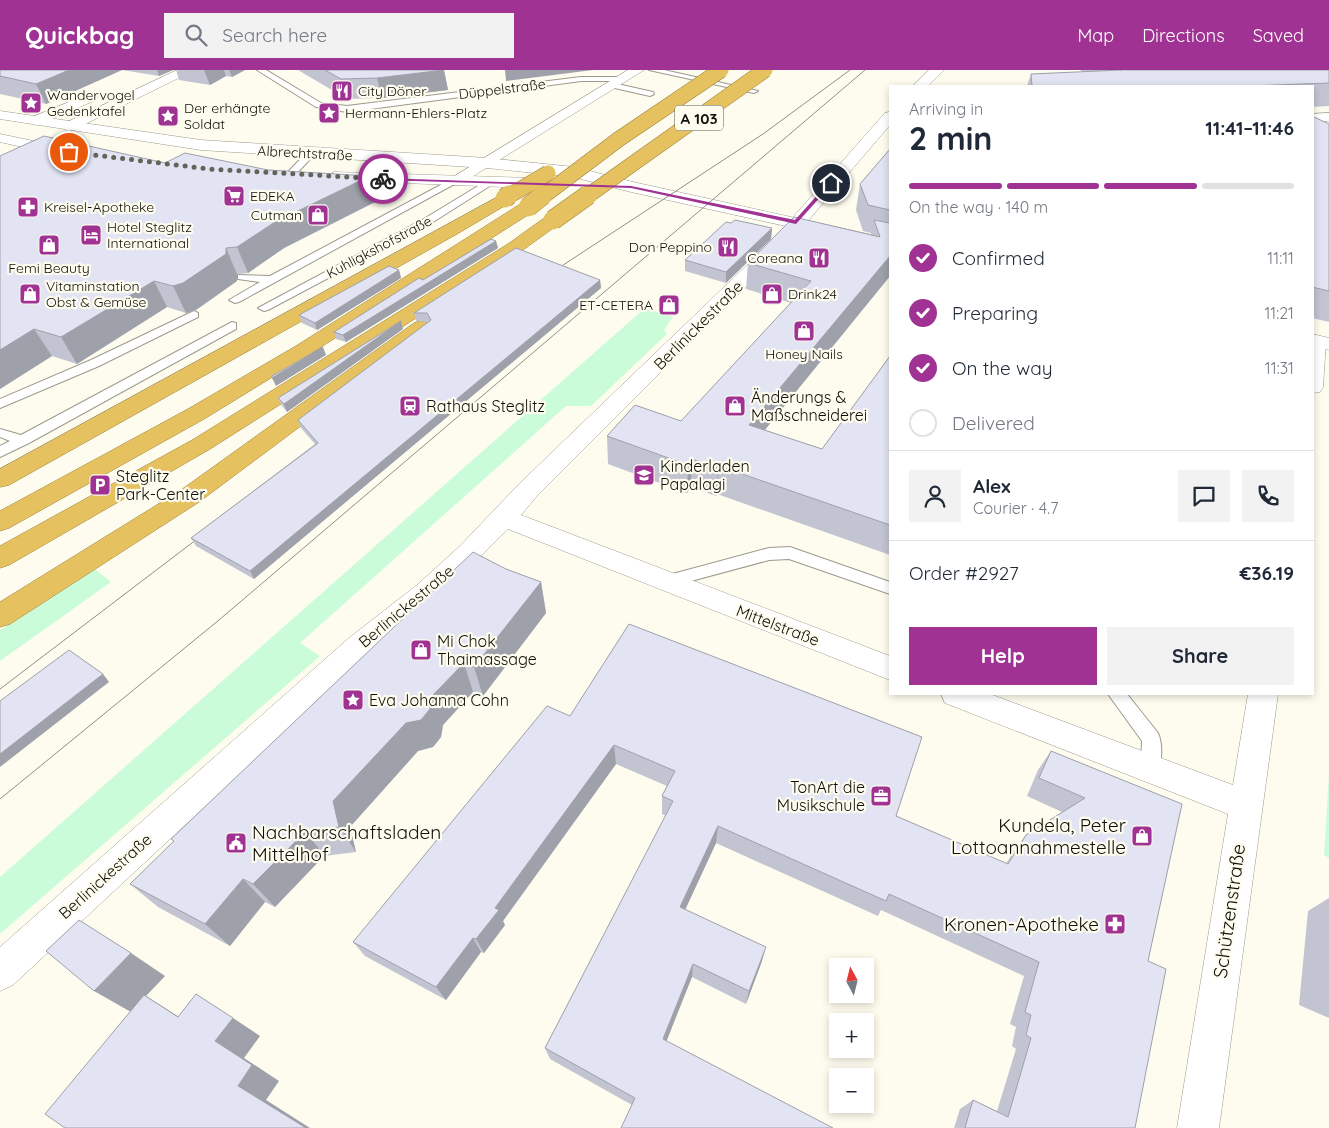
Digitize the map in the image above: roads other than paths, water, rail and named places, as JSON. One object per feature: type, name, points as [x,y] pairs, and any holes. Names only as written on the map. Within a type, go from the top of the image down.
[{"type":"highway","name":"A 103","points":[[619,139],[721,70]]},
{"type":"highway","name":"A 103","points":[[514,248],[765,70]]},
{"type":"highway","points":[[0,479],[451,230],[576,158],[619,139]]},
{"type":"highway","points":[[10,517],[196,414],[381,302],[528,207],[619,139]]},
{"type":"highway","points":[[0,558],[211,438],[514,248]]},
{"type":"highway","points":[[0,616],[190,496],[431,320],[514,248]]},
{"type":"street","points":[[8,155],[188,70]]},
{"type":"street","points":[[453,182],[637,70]]},
{"type":"street","points":[[921,85],[937,70]]},
{"type":"street","points":[[0,137],[104,92]]},
{"type":"street","name":"Albrechtstraße","points":[[0,115],[68,127],[201,145],[487,163],[574,172],[631,187],[889,244]]},
{"type":"street","points":[[1314,118],[1329,117]]},
{"type":"street","name":"Berlinickestraße","points":[[0,972],[359,646],[390,623],[504,518],[528,490],[718,306],[777,246],[796,222],[885,131],[889,119]]},
{"type":"street","points":[[0,137],[30,145],[76,153]]},
{"type":"street","points":[[487,163],[491,182]]},
{"type":"street","name":"Albrechtstraße","points":[[284,174],[453,182],[631,187]]},
{"type":"street","points":[[1314,374],[1319,342]]},
{"type":"street","name":"Mittelstraße","points":[[504,518],[889,668]]},
{"type":"street","points":[[959,695],[1245,805]]},
{"type":"street","name":"Schützenstraße","points":[[1198,1128],[1263,695]]},
{"type":"lane","name":"Düppelstraße","points":[[261,70],[320,105],[353,108],[581,79],[617,82],[650,94]]},
{"type":"lane","points":[[653,70],[754,91]]},
{"type":"lane","points":[[284,174],[311,153]]},
{"type":"lane","name":"Kuhligkshofstraße","points":[[235,300],[453,182]]},
{"type":"lane","name":"Kuhligkshofstraße","points":[[264,308],[436,216],[491,182]]},
{"type":"lane","points":[[407,207],[436,216]]},
{"type":"lane","points":[[242,277],[305,286]]},
{"type":"lane","points":[[0,404],[32,388],[95,363],[194,315]]},
{"type":"lane","points":[[0,452],[232,326]]},
{"type":"lane","points":[[0,415],[32,388]]},
{"type":"lane","points":[[0,433],[24,440]]},
{"type":"lane","points":[[665,582],[769,554],[790,552],[889,588]]},
{"type":"lane","points":[[1118,695],[1151,739],[1150,768]]},
{"type":"tram line","points":[[551,273],[763,134],[850,70]]},
{"type":"tram line","points":[[0,799],[219,620],[865,70]]},
{"type":"tram line","points":[[0,689],[205,533]]},
{"type":"place","name":"City Döner","points":[[342,91]]},
{"type":"place","name":"Wandervogel Gedenktafel","points":[[31,103]]},
{"type":"place","name":"Hermann-Ehlers-Platz","points":[[329,113]]},
{"type":"place","name":"Der erhängte Soldat","points":[[168,116]]},
{"type":"place","name":"EDEKA","points":[[234,196]]},
{"type":"place","name":"Kreisel-Apotheke","points":[[28,207]]},
{"type":"place","name":"Cutman","points":[[318,215]]},
{"type":"place","name":"Hotel Steglitz International","points":[[91,235]]},
{"type":"place","name":"Femi Beauty","points":[[49,245]]},
{"type":"place","name":"Don Peppino","points":[[728,247]]},
{"type":"place","name":"Coreana","points":[[819,258]]},
{"type":"place","name":"Vitaminstation Obst & Gemüse","points":[[30,294]]},
{"type":"place","name":"Drink24","points":[[772,294]]},
{"type":"place","name":"ET-CETERA","points":[[669,305]]},
{"type":"place","name":"Honey Nails","points":[[804,331]]},
{"type":"place","name":"Rathaus Steglitz","points":[[410,406]]},
{"type":"place","name":"Änderungs & Maßschneiderei","points":[[735,406]]},
{"type":"place","name":"Kinderladen Papalagi","points":[[644,475]]},
{"type":"place","name":"Steglitz Park-Center","points":[[100,485]]},
{"type":"place","name":"Mi Chok Thaimassage","points":[[421,650]]},
{"type":"place","name":"Eva Johanna Cohn","points":[[353,700]]},
{"type":"place","name":"TonArt die Musikschule","points":[[881,796]]},
{"type":"place","name":"Kundela, Peter Lottoannahmestelle","points":[[1142,836]]},
{"type":"place","name":"Nachbarschaftsladen Mittelhof","points":[[236,843]]},
{"type":"place","name":"Kronen-Apotheke","points":[[1115,924]]}]
